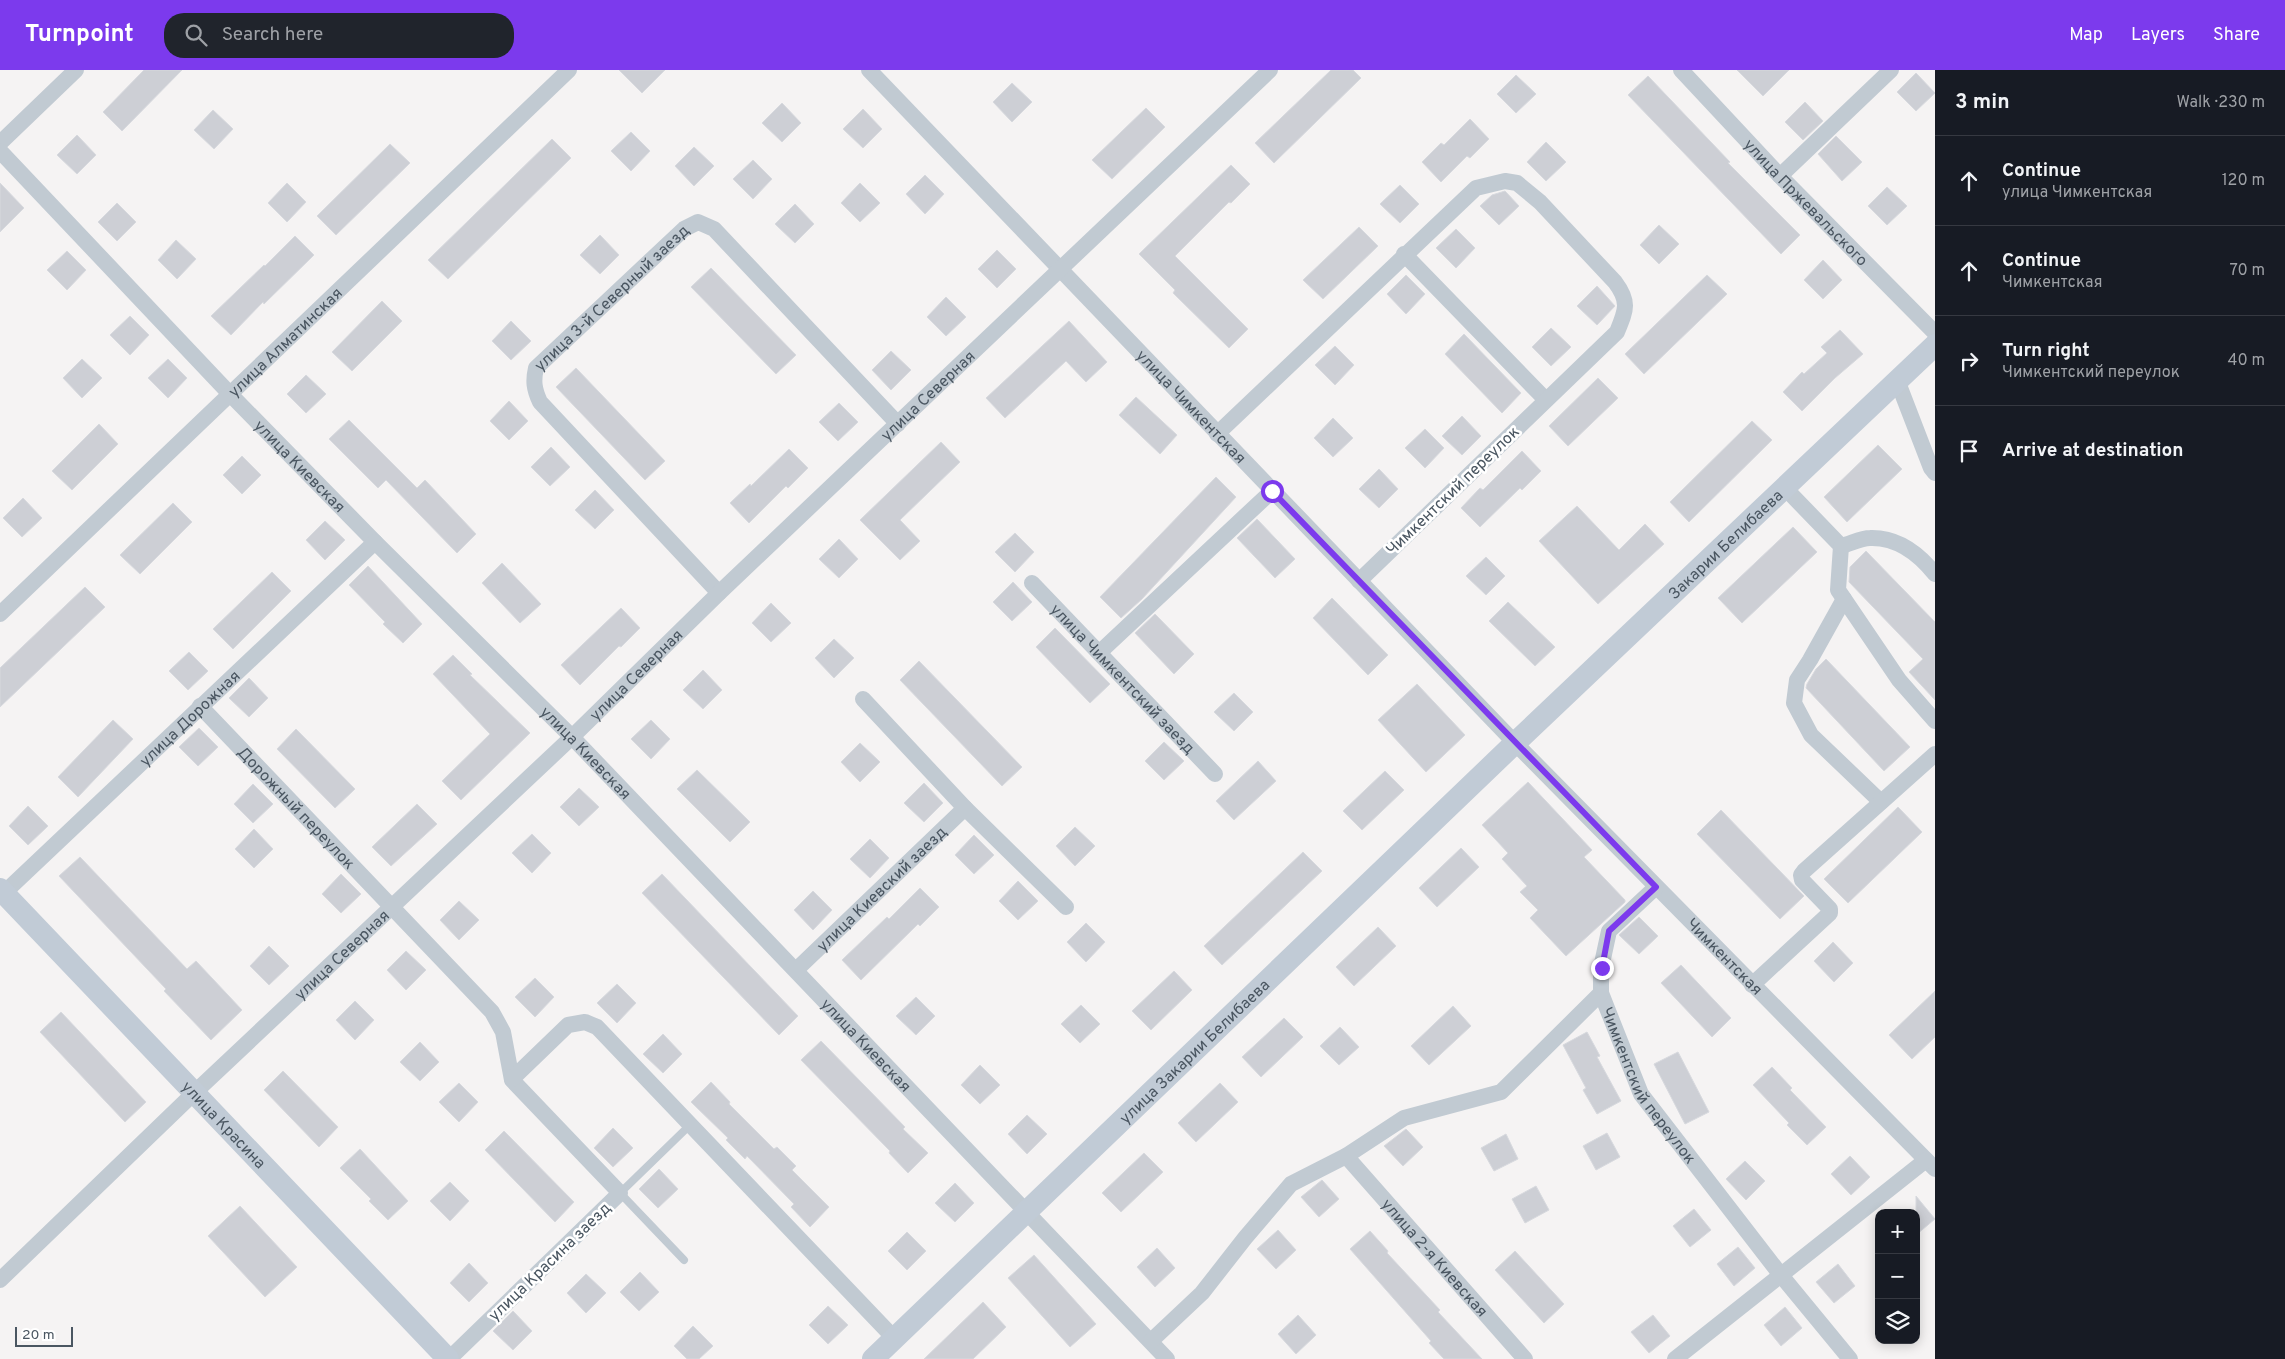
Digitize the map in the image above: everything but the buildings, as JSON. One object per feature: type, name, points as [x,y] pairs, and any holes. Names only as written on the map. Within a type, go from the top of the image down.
[{"type":"street","points":[[0,143],[76,70]]},
{"type":"street","name":"улица Алматинская","points":[[0,614],[228,393],[569,70]]},
{"type":"street","name":"улица Чимкентская","points":[[869,70],[1515,742]]},
{"type":"street","name":"улица Северная","points":[[0,1280],[193,1094],[572,737],[719,593],[1270,70]]},
{"type":"street","name":"улица Пржевальского","points":[[1681,70],[1780,176],[1935,333]]},
{"type":"street","points":[[1780,176],[1891,70]]},
{"type":"street","name":"улица Киевская","points":[[0,152],[228,393],[572,737],[1167,1359]]},
{"type":"street","name":"Чимкентский переулок","points":[[1217,434],[1404,254],[1476,188],[1505,181],[1517,183],[1540,202],[1625,295],[1625,306],[1617,332],[1545,399],[1359,581]]},
{"type":"street","name":"улица 3-й Северный заезд","points":[[719,593],[540,402],[533,379],[536,368],[572,334],[684,229],[692,224],[702,223],[714,229],[898,424]]},
{"type":"street","points":[[1404,254],[1545,399]]},
{"type":"street","name":"Закарии Белибаева","points":[[1515,742],[1935,346]]},
{"type":"street","points":[[1897,380],[1931,468],[1935,473]]},
{"type":"street","points":[[1784,487],[1841,546],[1838,590],[1899,680],[1935,721]]},
{"type":"street","points":[[1100,652],[1272,491]]},
{"type":"street","points":[[1841,546],[1868,538],[1891,539],[1922,557],[1935,574]]},
{"type":"street","name":"улица Дорожная","points":[[2,891],[375,542]]},
{"type":"street","name":"улица Чимкентский заезд","points":[[1032,582],[1215,774]]},
{"type":"street","points":[[1844,599],[1797,680],[1794,703],[1811,735],[1881,802]]},
{"type":"street","points":[[863,699],[965,808],[1066,907]]},
{"type":"street","name":"Дорожный переулок","points":[[200,706],[392,908]]},
{"type":"street","name":"Чимкентская","points":[[1515,742],[1752,985],[1932,1161]]},
{"type":"street","name":"улица Закарии Белибаева","points":[[876,1358],[894,1338],[1515,742]]},
{"type":"street","points":[[1752,985],[1830,913],[1830,909],[1802,880],[1801,875],[1804,871],[1935,754]]},
{"type":"street","name":"улица Киевский заезд","points":[[796,970],[965,808]]},
{"type":"street","name":"Чимкентский переулок","points":[[1656,887],[1609,931],[1602,968],[1601,993],[1641,1094],[1780,1274],[1850,1359]]},
{"type":"street","name":"улица Красина","points":[[2,891],[193,1094],[448,1359]]},
{"type":"street","points":[[392,908],[492,1012],[502,1032],[512,1078]]},
{"type":"street","points":[[1150,1341],[1202,1292],[1291,1184],[1346,1156],[1404,1118],[1501,1092],[1601,993]]},
{"type":"street","points":[[512,1078],[568,1024],[585,1022],[597,1027],[894,1338]]},
{"type":"street","name":"улица Красина заезд","points":[[448,1359],[620,1192],[512,1078]]},
{"type":"street","name":"улица 2-я Киевская","points":[[1346,1156],[1525,1359]]},
{"type":"street","points":[[1675,1359],[1780,1274],[1932,1161]]},
{"type":"lane","points":[[684,1260],[620,1192],[690,1126]]},
{"type":"route","points":[[1272,491],[1656,887],[1609,931],[1602,968]]}]
